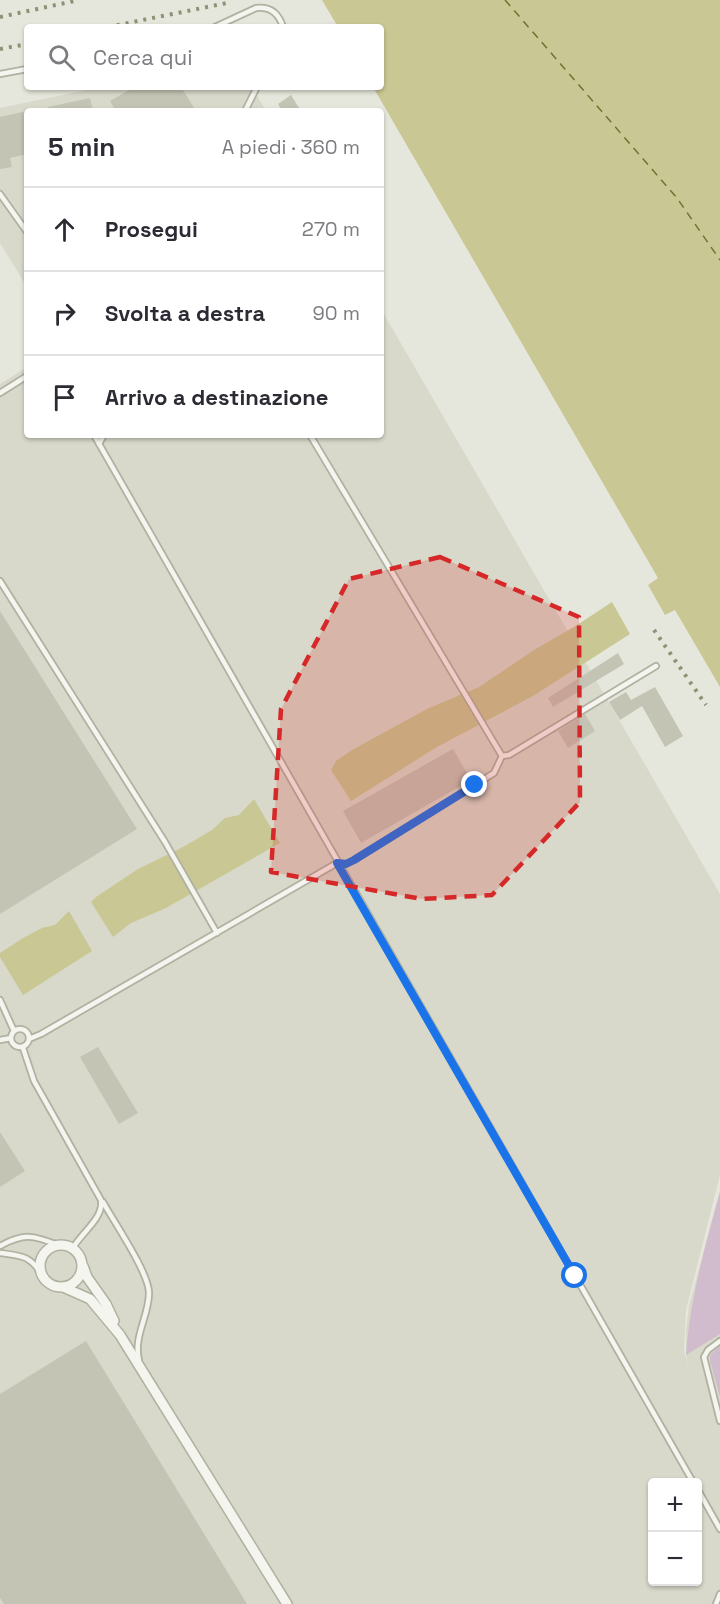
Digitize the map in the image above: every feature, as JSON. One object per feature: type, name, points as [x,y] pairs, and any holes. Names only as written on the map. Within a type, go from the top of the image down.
[{"type":"street","points":[[120,1335],[90,1299],[50,1284],[42,1275],[40,1262],[42,1256],[51,1247],[57,1245],[73,1248],[77,1252],[87,1277],[106,1304],[120,1335],[287,1604]]},
{"type":"street","points":[[63,1287],[78,1279],[82,1262]]},
{"type":"lane","points":[[221,24],[263,7],[276,13],[282,24]]},
{"type":"lane","points":[[0,74],[24,70]]},
{"type":"lane","points":[[246,108],[256,90]]},
{"type":"lane","points":[[0,194],[24,228]]},
{"type":"lane","points":[[0,393],[24,378]]},
{"type":"lane","points":[[96,438],[691,1478]]},
{"type":"lane","points":[[99,444],[102,438]]},
{"type":"lane","points":[[312,438],[425,631],[502,756]]},
{"type":"lane","points":[[0,581],[165,842],[217,933]]},
{"type":"lane","points":[[502,756],[509,755],[656,666]]},
{"type":"lane","points":[[29,1039],[337,863],[346,864],[354,860],[494,773],[502,756]]},
{"type":"lane","points":[[0,1000],[14,1031]]},
{"type":"lane","points":[[0,1040],[10,1038],[14,1031],[20,1029],[26,1031],[29,1039],[28,1044],[23,1047],[14,1046],[10,1038]]},
{"type":"lane","points":[[23,1047],[34,1081],[147,1282],[149,1298],[137,1345],[146,1377]]},
{"type":"lane","points":[[73,1248],[78,1238],[99,1214],[101,1200]]},
{"type":"lane","points":[[0,1246],[15,1238],[26,1236],[36,1236],[57,1245]]},
{"type":"lane","points":[[0,1252],[26,1257],[34,1263],[42,1275]]},
{"type":"lane","points":[[720,1341],[708,1350],[704,1357],[720,1421]]},
{"type":"lane","points":[[702,1497],[720,1529]]},
{"type":"lane","points":[[716,1604],[720,1593]]},
{"type":"highlighted area","points":[[440,557],[579,617],[580,802],[492,895],[422,899],[271,872],[281,709],[349,579]]},
{"type":"shaded area","points":[[322,0],[720,0],[720,687],[675,610],[665,615],[648,585],[658,578],[375,90],[384,90],[384,24],[336,24]]},
{"type":"shaded area","points":[[87,90],[254,90],[264,108],[24,108],[24,282],[0,243],[0,108]]},
{"type":"shaded area","points":[[384,314],[720,894],[720,1175],[686,1310],[684,1351],[688,1366],[686,1330],[689,1306],[720,1190],[720,1604],[0,1604],[0,384],[24,369],[24,438],[384,438]]},
{"type":"shaded area","points":[[612,602],[630,634],[533,696],[437,747],[351,801],[331,770],[336,761],[427,709],[479,687]]},
{"type":"shaded area","points":[[254,799],[280,843],[166,908],[131,923],[113,937],[91,902],[96,897],[138,869],[212,830],[225,818],[239,815]]},
{"type":"shaded area","points":[[69,911],[92,951],[23,995],[0,957],[0,953],[42,928],[55,925]]},
{"type":"shaded area","points":[[720,1192],[720,1334],[686,1355],[695,1293]]},
{"type":"shaded area","points":[[720,1346],[720,1397],[710,1355]]},
{"type":"building","points":[[129,90],[183,90],[194,108],[114,108],[110,101]]},
{"type":"building","points":[[291,95],[299,108],[280,108],[278,104]]},
{"type":"building","points":[[90,98],[92,108],[48,108]]},
{"type":"building","points":[[24,112],[24,155],[10,158],[12,167],[0,169],[0,117]]},
{"type":"building","points":[[0,611],[137,829],[0,914]]},
{"type":"building","points":[[618,653],[624,664],[553,707],[548,698]]},
{"type":"building","points":[[655,687],[683,736],[665,747],[642,706],[620,720],[609,702],[626,692],[631,700]]},
{"type":"building","points":[[585,714],[595,731],[568,748],[558,731]]},
{"type":"building","points":[[453,749],[471,780],[361,843],[343,811]]},
{"type":"building","points":[[98,1047],[138,1113],[119,1124],[80,1057]]},
{"type":"building","points":[[0,1132],[25,1171],[0,1187]]},
{"type":"building","points":[[86,1341],[247,1604],[4,1604],[0,1598],[0,1394]]},
{"type":"ferry route","points":[[505,0],[677,198],[720,260]]},
{"type":"railway","points":[[0,17],[79,0]]},
{"type":"railway","points":[[123,24],[227,3]]},
{"type":"railway","points":[[0,49],[24,45]]},
{"type":"railway","points":[[654,630],[706,705]]},
{"type":"route","points":[[475,785],[354,860],[346,864],[337,863],[575,1276]]}]
